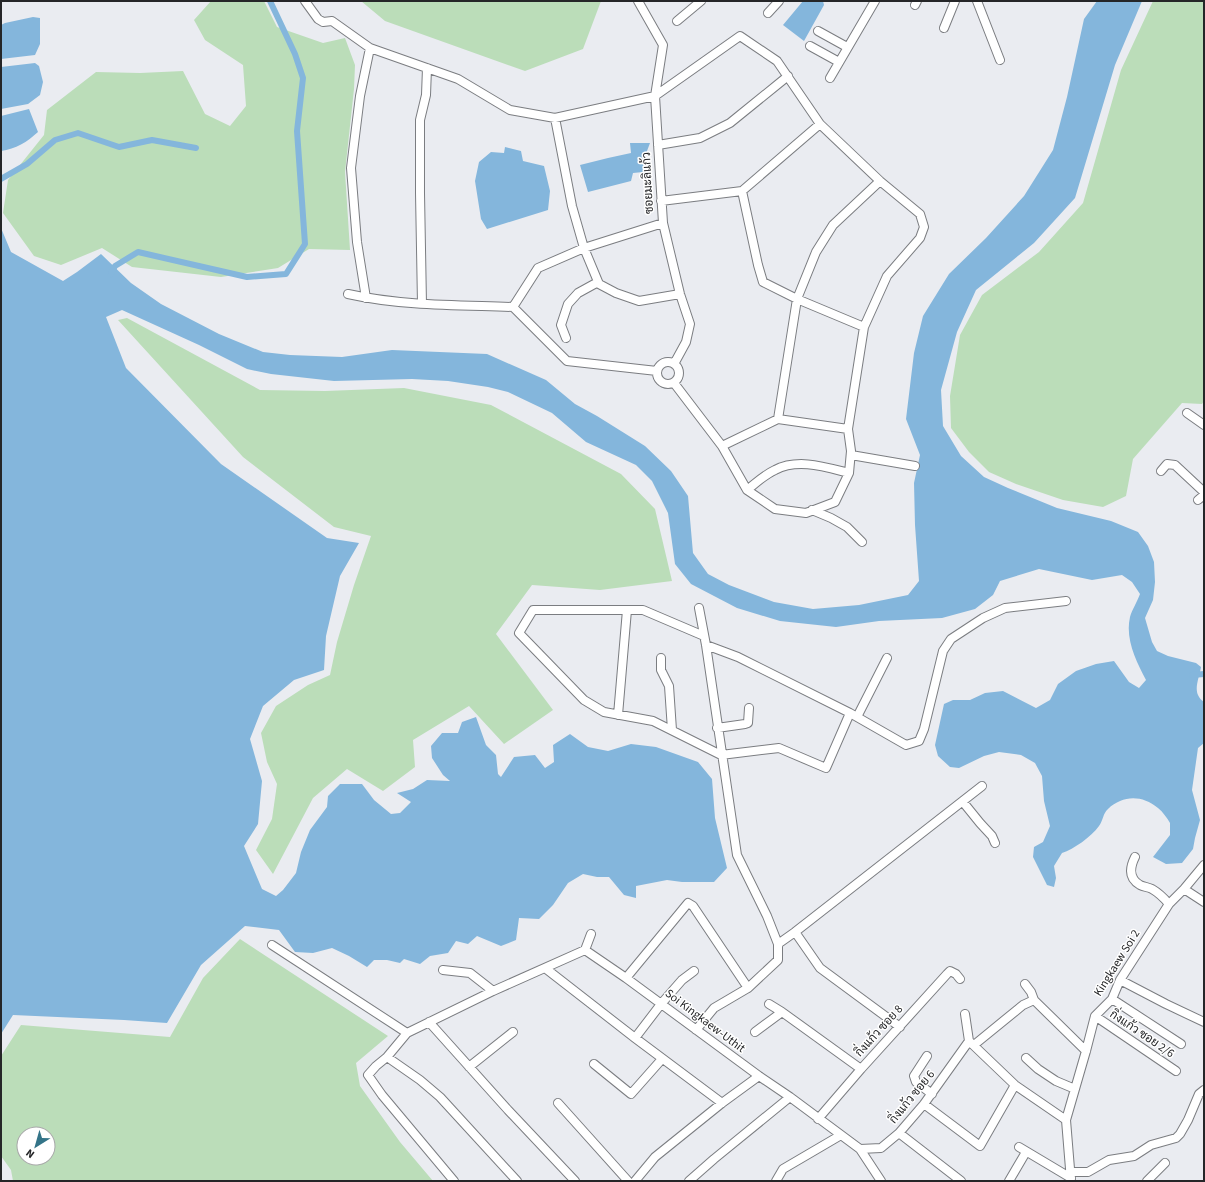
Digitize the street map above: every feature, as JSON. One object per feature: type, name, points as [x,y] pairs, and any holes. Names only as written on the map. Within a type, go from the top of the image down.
[{"type":"street","points":[[305,1],[318,19],[323,22],[332,21],[370,48],[458,79],[510,110],[555,118],[656,96],[740,36],[777,61],[820,124],[880,181],[920,214],[924,227],[920,238],[887,276],[864,327],[848,429],[851,455],[848,473],[835,502],[806,513],[775,509],[747,490],[722,446],[674,383]]},
{"type":"street","name":"ซอยมะลิแก้ว","points":[[638,1],[663,45],[656,96],[663,223],[680,294],[690,324],[686,342],[674,364]]},
{"type":"street","points":[[677,21],[701,1]]},
{"type":"street","points":[[768,13],[780,1]]},
{"type":"street","points":[[830,78],[875,1]]},
{"type":"street","points":[[944,28],[955,1]]},
{"type":"street","points":[[977,1],[1000,60]]},
{"type":"street","points":[[818,31],[848,47]]},
{"type":"street","points":[[810,46],[839,62]]},
{"type":"street","points":[[366,298],[357,242],[351,168],[360,96],[370,48]]},
{"type":"street","points":[[422,304],[420,120],[426,95],[427,68]]},
{"type":"street","points":[[658,145],[700,138],[730,123],[788,76]]},
{"type":"street","points":[[555,118],[572,206],[584,248],[598,282],[616,293],[639,301],[680,294]]},
{"type":"street","points":[[661,200],[742,191],[820,124]]},
{"type":"street","points":[[778,419],[797,299],[816,252],[833,224],[880,181]]},
{"type":"street","points":[[742,191],[763,282],[797,299],[864,327]]},
{"type":"street","points":[[513,306],[538,268],[584,248],[663,223]]},
{"type":"street","points":[[566,338],[561,325],[568,304],[578,293],[598,282]]},
{"type":"street","points":[[348,294],[366,298],[422,304],[513,306],[567,361],[657,371]]},
{"type":"street","points":[[667,362],[677,366],[679,377],[674,383],[663,383],[658,378],[657,371],[660,365],[667,362]]},
{"type":"street","points":[[1187,413],[1204,425]]},
{"type":"street","points":[[722,446],[778,419],[848,429]]},
{"type":"street","points":[[851,455],[915,466]]},
{"type":"street","points":[[1161,471],[1167,464],[1170,463],[1175,465],[1202,496]]},
{"type":"street","points":[[747,490],[760,479],[786,465],[812,465],[848,473]]},
{"type":"street","points":[[812,510],[847,527],[862,542]]},
{"type":"street","points":[[706,645],[738,657],[854,715],[906,746],[919,741],[924,729],[943,651],[951,639],[983,618],[1005,608],[1066,601]]},
{"type":"street","points":[[696,1030],[714,1008],[748,988],[778,960],[778,944],[767,916],[737,855],[717,728],[706,645],[699,608]]},
{"type":"street","points":[[704,636],[643,610],[533,610],[519,633],[584,700],[604,712],[653,721],[721,755],[779,748],[826,768],[854,715],[887,658]]},
{"type":"street","points":[[618,715],[627,610]]},
{"type":"street","points":[[661,658],[661,670],[669,686],[672,730]]},
{"type":"street","points":[[717,728],[748,723],[749,708]]},
{"type":"street","points":[[778,944],[982,786]]},
{"type":"street","points":[[963,802],[992,836],[996,843]]},
{"type":"street","points":[[1135,857],[1131,865],[1130,872],[1134,879],[1139,884],[1164,897],[1169,904]]},
{"type":"street","name":"Kingkaew Soi 2","points":[[1095,1016],[1112,999],[1120,980],[1169,904],[1204,865]]},
{"type":"street","points":[[1184,889],[1204,902]]},
{"type":"street","points":[[626,978],[688,903],[693,906],[748,988]]},
{"type":"street","points":[[795,932],[820,968],[900,1026]]},
{"type":"street","points":[[454,1181],[382,1096],[368,1075],[387,1057],[407,1033],[493,991],[585,950],[591,934]]},
{"type":"street","points":[[272,945],[407,1033]]},
{"type":"street","name":"Soi Kingkaew-Uthit","points":[[585,950],[626,978],[860,1149],[880,1181]]},
{"type":"street","points":[[545,968],[662,1059],[722,1103]]},
{"type":"street","points":[[443,970],[470,972],[493,991]]},
{"type":"street","points":[[635,1038],[661,1004],[682,980],[694,971]]},
{"type":"street","name":"กิ่งแก้ว ซอย 8","points":[[818,1119],[860,1069],[950,971],[956,974],[960,979]]},
{"type":"street","points":[[1120,980],[1204,1022]]},
{"type":"street","points":[[1025,984],[1031,992],[1034,1000],[1086,1051]]},
{"type":"street","points":[[1112,999],[1181,1044]]},
{"type":"street","name":"กิ่งแก้ว ซอย 6","points":[[860,1149],[881,1148],[899,1133],[932,1094],[971,1043],[1023,1005],[1034,1000]]},
{"type":"street","points":[[769,1004],[860,1069]]},
{"type":"street","points":[[755,1032],[782,1012]]},
{"type":"street","points":[[965,1014],[971,1043],[1015,1085],[1066,1120]]},
{"type":"street","points":[[1071,1177],[1066,1120],[1095,1016]]},
{"type":"street","name":"กิ่งแก้ว ซอย 2/6","points":[[1095,1016],[1176,1071]]},
{"type":"street","points":[[429,1022],[469,1068],[575,1181]]},
{"type":"street","points":[[469,1068],[512,1032]]},
{"type":"street","points":[[927,1056],[914,1076],[916,1082],[932,1094]]},
{"type":"street","points":[[387,1057],[420,1080],[440,1097],[517,1181]]},
{"type":"street","points":[[1026,1058],[1038,1069],[1056,1081],[1075,1089]]},
{"type":"street","points":[[594,1064],[631,1094],[662,1059]]},
{"type":"street","points":[[636,1181],[655,1157],[722,1103],[759,1076]]},
{"type":"street","points":[[924,1104],[980,1146],[1015,1085]]},
{"type":"street","points":[[1009,1181],[1023,1150],[1071,1177],[1088,1172],[1109,1160],[1134,1156],[1151,1145],[1176,1138],[1188,1120],[1199,1094],[1204,1090]]},
{"type":"street","points":[[689,1181],[790,1097]]},
{"type":"street","points":[[558,1103],[628,1181]]},
{"type":"street","points":[[899,1133],[961,1181]]},
{"type":"street","points":[[776,1181],[783,1169],[841,1135]]},
{"type":"street","points":[[1147,1181],[1165,1163]]},
{"type":"green space","points":[[211,1],[264,1],[277,27],[323,43],[345,38],[355,65],[354,89],[345,172],[350,250],[309,249],[278,268],[221,277],[132,267],[102,248],[61,265],[34,256],[3,213],[8,180],[44,135],[47,110],[96,72],[140,73],[183,71],[205,114],[230,126],[246,106],[243,65],[205,40],[194,20]]},
{"type":"green space","points":[[361,1],[601,1],[583,49],[525,71],[385,21]]},
{"type":"green space","points":[[1153,1],[1204,1],[1204,401],[1202,404],[1182,403],[1133,459],[1126,496],[1103,507],[1063,500],[1016,484],[989,472],[969,452],[951,428],[950,396],[960,335],[982,295],[1039,252],[1083,203],[1121,70]]},
{"type":"green space","points":[[127,318],[260,390],[325,391],[404,388],[491,405],[621,474],[655,509],[672,581],[600,590],[532,585],[496,634],[553,710],[504,744],[469,706],[413,740],[415,767],[383,791],[347,769],[313,798],[273,874],[256,850],[272,819],[277,784],[267,762],[261,733],[276,706],[308,685],[330,675],[337,642],[354,585],[371,536],[334,527],[243,457],[118,320]]},
{"type":"green space","points":[[240,939],[388,1036],[356,1063],[360,1086],[400,1142],[433,1181],[13,1181],[11,1170],[1,1156],[1,1056],[21,1025],[170,1037],[203,978]]},
{"type":"water","points":[[803,1],[823,1],[824,5],[804,41],[783,25]]},
{"type":"water","points":[[1097,1],[1142,1],[1115,65],[1075,198],[1034,243],[976,290],[957,332],[941,390],[943,426],[961,456],[984,477],[1057,508],[1111,521],[1138,532],[1148,546],[1154,562],[1155,582],[1153,600],[1145,618],[1152,642],[1157,651],[1168,656],[1196,663],[1201,667],[1197,690],[1198,695],[1204,702],[1204,743],[1198,748],[1192,790],[1200,820],[1193,849],[1182,863],[1166,864],[1153,857],[1170,835],[1170,823],[1163,813],[1158,808],[1146,801],[1133,798],[1126,799],[1114,804],[1108,809],[1099,826],[1087,838],[1072,849],[1062,853],[1054,866],[1056,878],[1054,887],[1047,885],[1033,857],[1034,847],[1043,842],[1050,826],[1044,801],[1042,776],[1035,763],[1021,755],[999,752],[984,756],[959,768],[950,767],[938,756],[935,745],[944,704],[953,700],[970,700],[985,693],[1003,691],[1036,708],[1050,700],[1058,684],[1076,671],[1096,664],[1114,661],[1129,682],[1139,688],[1146,680],[1132,650],[1129,625],[1131,614],[1140,594],[1132,582],[1122,575],[1092,580],[1039,569],[1000,581],[993,595],[975,609],[942,618],[879,621],[836,627],[780,621],[737,608],[691,584],[675,564],[668,513],[652,481],[636,465],[586,442],[552,413],[508,392],[488,387],[448,381],[412,379],[334,381],[271,374],[247,369],[199,345],[122,310],[106,317],[126,368],[221,464],[327,538],[359,543],[340,576],[326,636],[324,670],[294,680],[263,706],[250,739],[262,781],[258,824],[244,846],[262,889],[276,896],[283,890],[296,873],[301,852],[310,830],[327,807],[328,796],[340,784],[362,784],[374,800],[391,814],[400,813],[411,802],[397,793],[413,789],[427,780],[450,781],[443,775],[432,758],[431,746],[442,733],[458,733],[462,722],[476,717],[486,745],[496,755],[498,774],[501,777],[514,757],[535,755],[545,768],[554,762],[553,745],[570,734],[588,747],[608,751],[631,744],[656,747],[698,762],[712,779],[715,818],[727,868],[714,882],[682,882],[667,880],[636,886],[636,898],[624,895],[609,877],[597,877],[583,874],[568,883],[553,905],[539,919],[519,918],[516,940],[501,946],[477,936],[468,944],[456,941],[448,953],[430,956],[420,964],[404,959],[400,963],[387,960],[374,960],[367,967],[332,948],[313,953],[295,952],[279,930],[245,926],[201,965],[167,1023],[13,1015],[1,1034],[1,228],[11,252],[63,281],[101,254],[131,283],[161,304],[219,334],[263,352],[290,355],[342,357],[392,350],[487,354],[546,380],[575,404],[645,446],[671,471],[688,496],[693,553],[708,574],[729,585],[774,602],[813,609],[859,605],[908,595],[919,581],[914,483],[920,455],[906,419],[914,353],[923,316],[949,274],[986,238],[1024,196],[1053,150],[1067,97],[1084,19]]},
{"type":"water","points":[[33,17],[40,18],[40,44],[35,55],[1,59],[1,25]]},
{"type":"water","points":[[35,63],[39,66],[43,82],[40,95],[28,104],[1,109],[1,67]]},
{"type":"water","points":[[29,109],[38,132],[30,139],[12,149],[1,151],[1,116]]},
{"type":"water","points":[[630,143],[650,143],[644,159],[643,172],[633,173],[631,181],[588,192],[580,165],[631,153]]},
{"type":"water","points":[[505,147],[521,151],[523,161],[544,166],[550,191],[548,210],[487,229],[481,219],[475,181],[479,162],[491,152],[504,153]]},
{"type":"waterway","points":[[111,274],[115,266],[138,252],[247,277],[286,274],[305,244],[297,131],[303,78],[295,54],[270,1]]},
{"type":"waterway","points":[[1,179],[27,164],[55,140],[78,133],[119,147],[152,140],[196,148]]},
{"type":"waterway","points":[[1192,675],[1204,674]]}]
